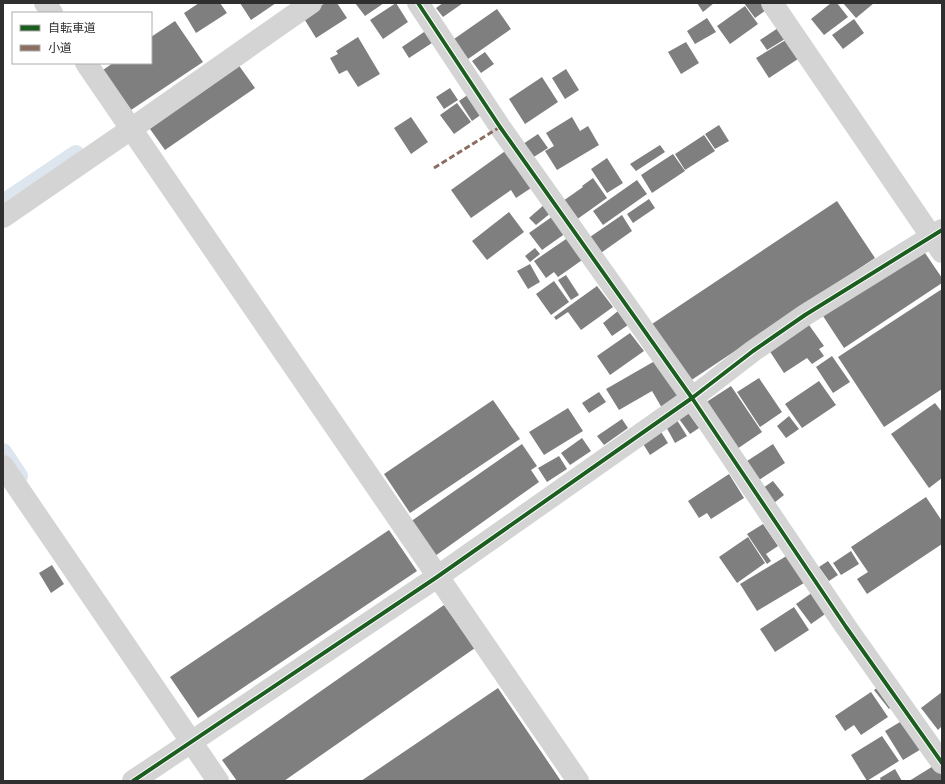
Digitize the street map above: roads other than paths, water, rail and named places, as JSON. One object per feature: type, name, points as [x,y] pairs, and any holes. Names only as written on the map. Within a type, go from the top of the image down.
[{"type":"street","points":[[45,3],[51,12]]},
{"type":"street","points":[[3,217],[311,3]]},
{"type":"street","points":[[418,3],[500,127],[692,398],[846,627],[942,763]]},
{"type":"street","points":[[133,781],[437,577],[692,398],[805,315],[934,237],[772,3]]},
{"type":"street","points":[[87,64],[578,781]]},
{"type":"street","points":[[3,466],[218,781]]},
{"type":"waterway","points":[[3,203],[76,154]]},
{"type":"waterway","points":[[3,452],[19,476]]}]
